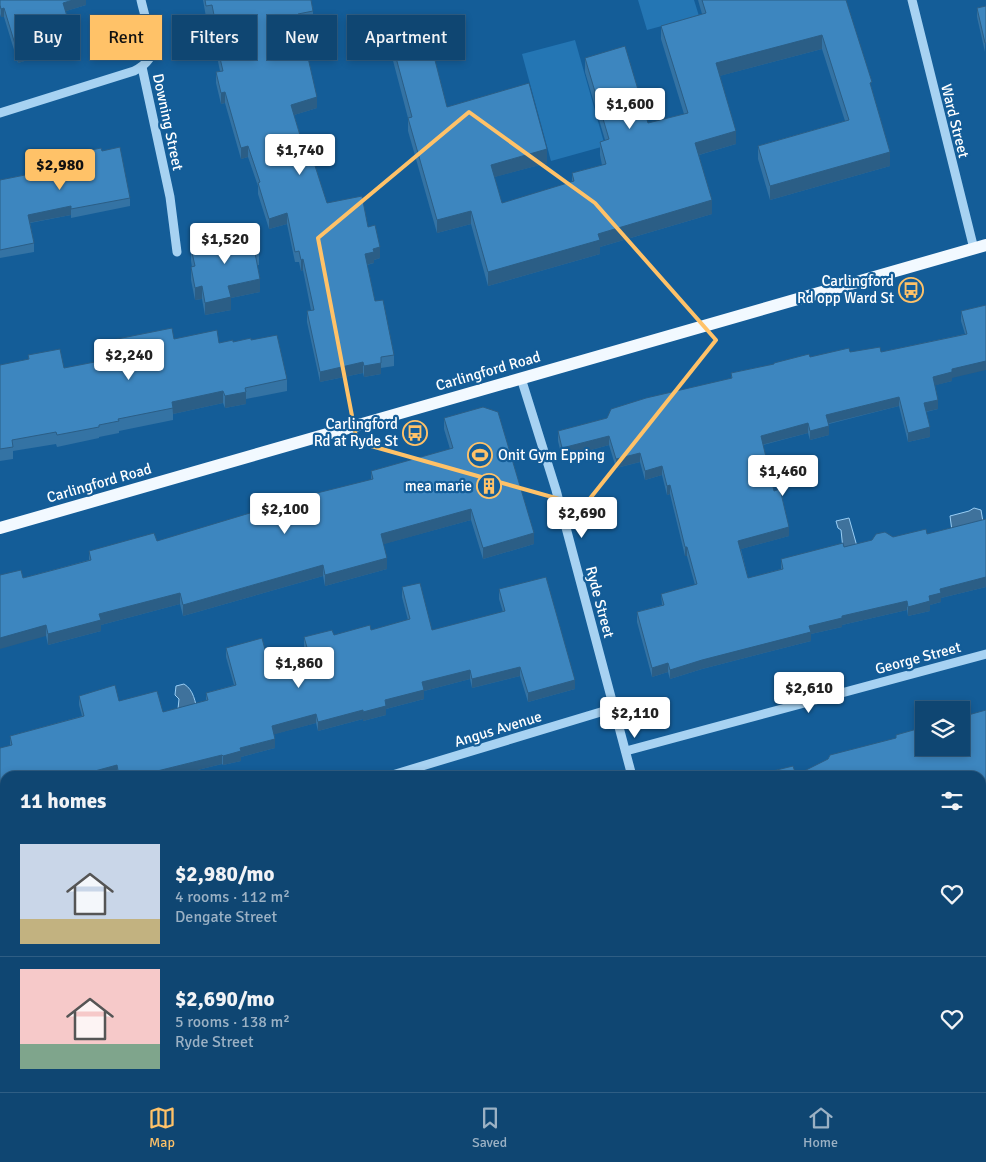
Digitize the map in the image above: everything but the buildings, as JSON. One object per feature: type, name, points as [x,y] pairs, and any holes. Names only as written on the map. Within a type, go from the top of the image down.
[{"type":"main road","name":"Carlingford Road","points":[[0,528],[980,247]]},
{"type":"street","name":"Downing Street","points":[[141,0],[151,46],[150,58],[142,67],[170,197],[177,252]]},
{"type":"street","name":"Ward Street","points":[[912,0],[980,247]]},
{"type":"street","points":[[0,113],[134,72],[142,67]]},
{"type":"street","name":"Ryde Street","points":[[521,378],[556,490],[631,771]]},
{"type":"street","name":"George Street","points":[[626,751],[986,654]]},
{"type":"street","name":"Angus Avenue","points":[[406,771],[614,708]]},
{"type":"highlighted area","points":[[469,112],[595,203],[716,340],[584,506],[357,442],[318,238]]},
{"type":"shaded area","points":[[638,0],[694,0],[699,16],[647,30]]},
{"type":"shaded area","points":[[575,40],[605,146],[551,161],[522,54]]},
{"type":"shaded area","points":[[974,508],[981,510],[983,522],[952,531],[950,516]]},
{"type":"shaded area","points":[[849,518],[858,550],[843,549],[841,530],[838,528],[836,521]]},
{"type":"shaded area","points":[[184,684],[192,693],[198,713],[178,709],[179,699],[175,695],[176,686]]},
{"type":"place","name":"Carlingford Rd opp Ward St","points":[[911,290]]},
{"type":"place","name":"Carlingford Rd at Ryde St","points":[[415,433]]},
{"type":"place","name":"Onit Gym Epping","points":[[480,455]]},
{"type":"place","name":"mea marie","points":[[489,486]]}]
